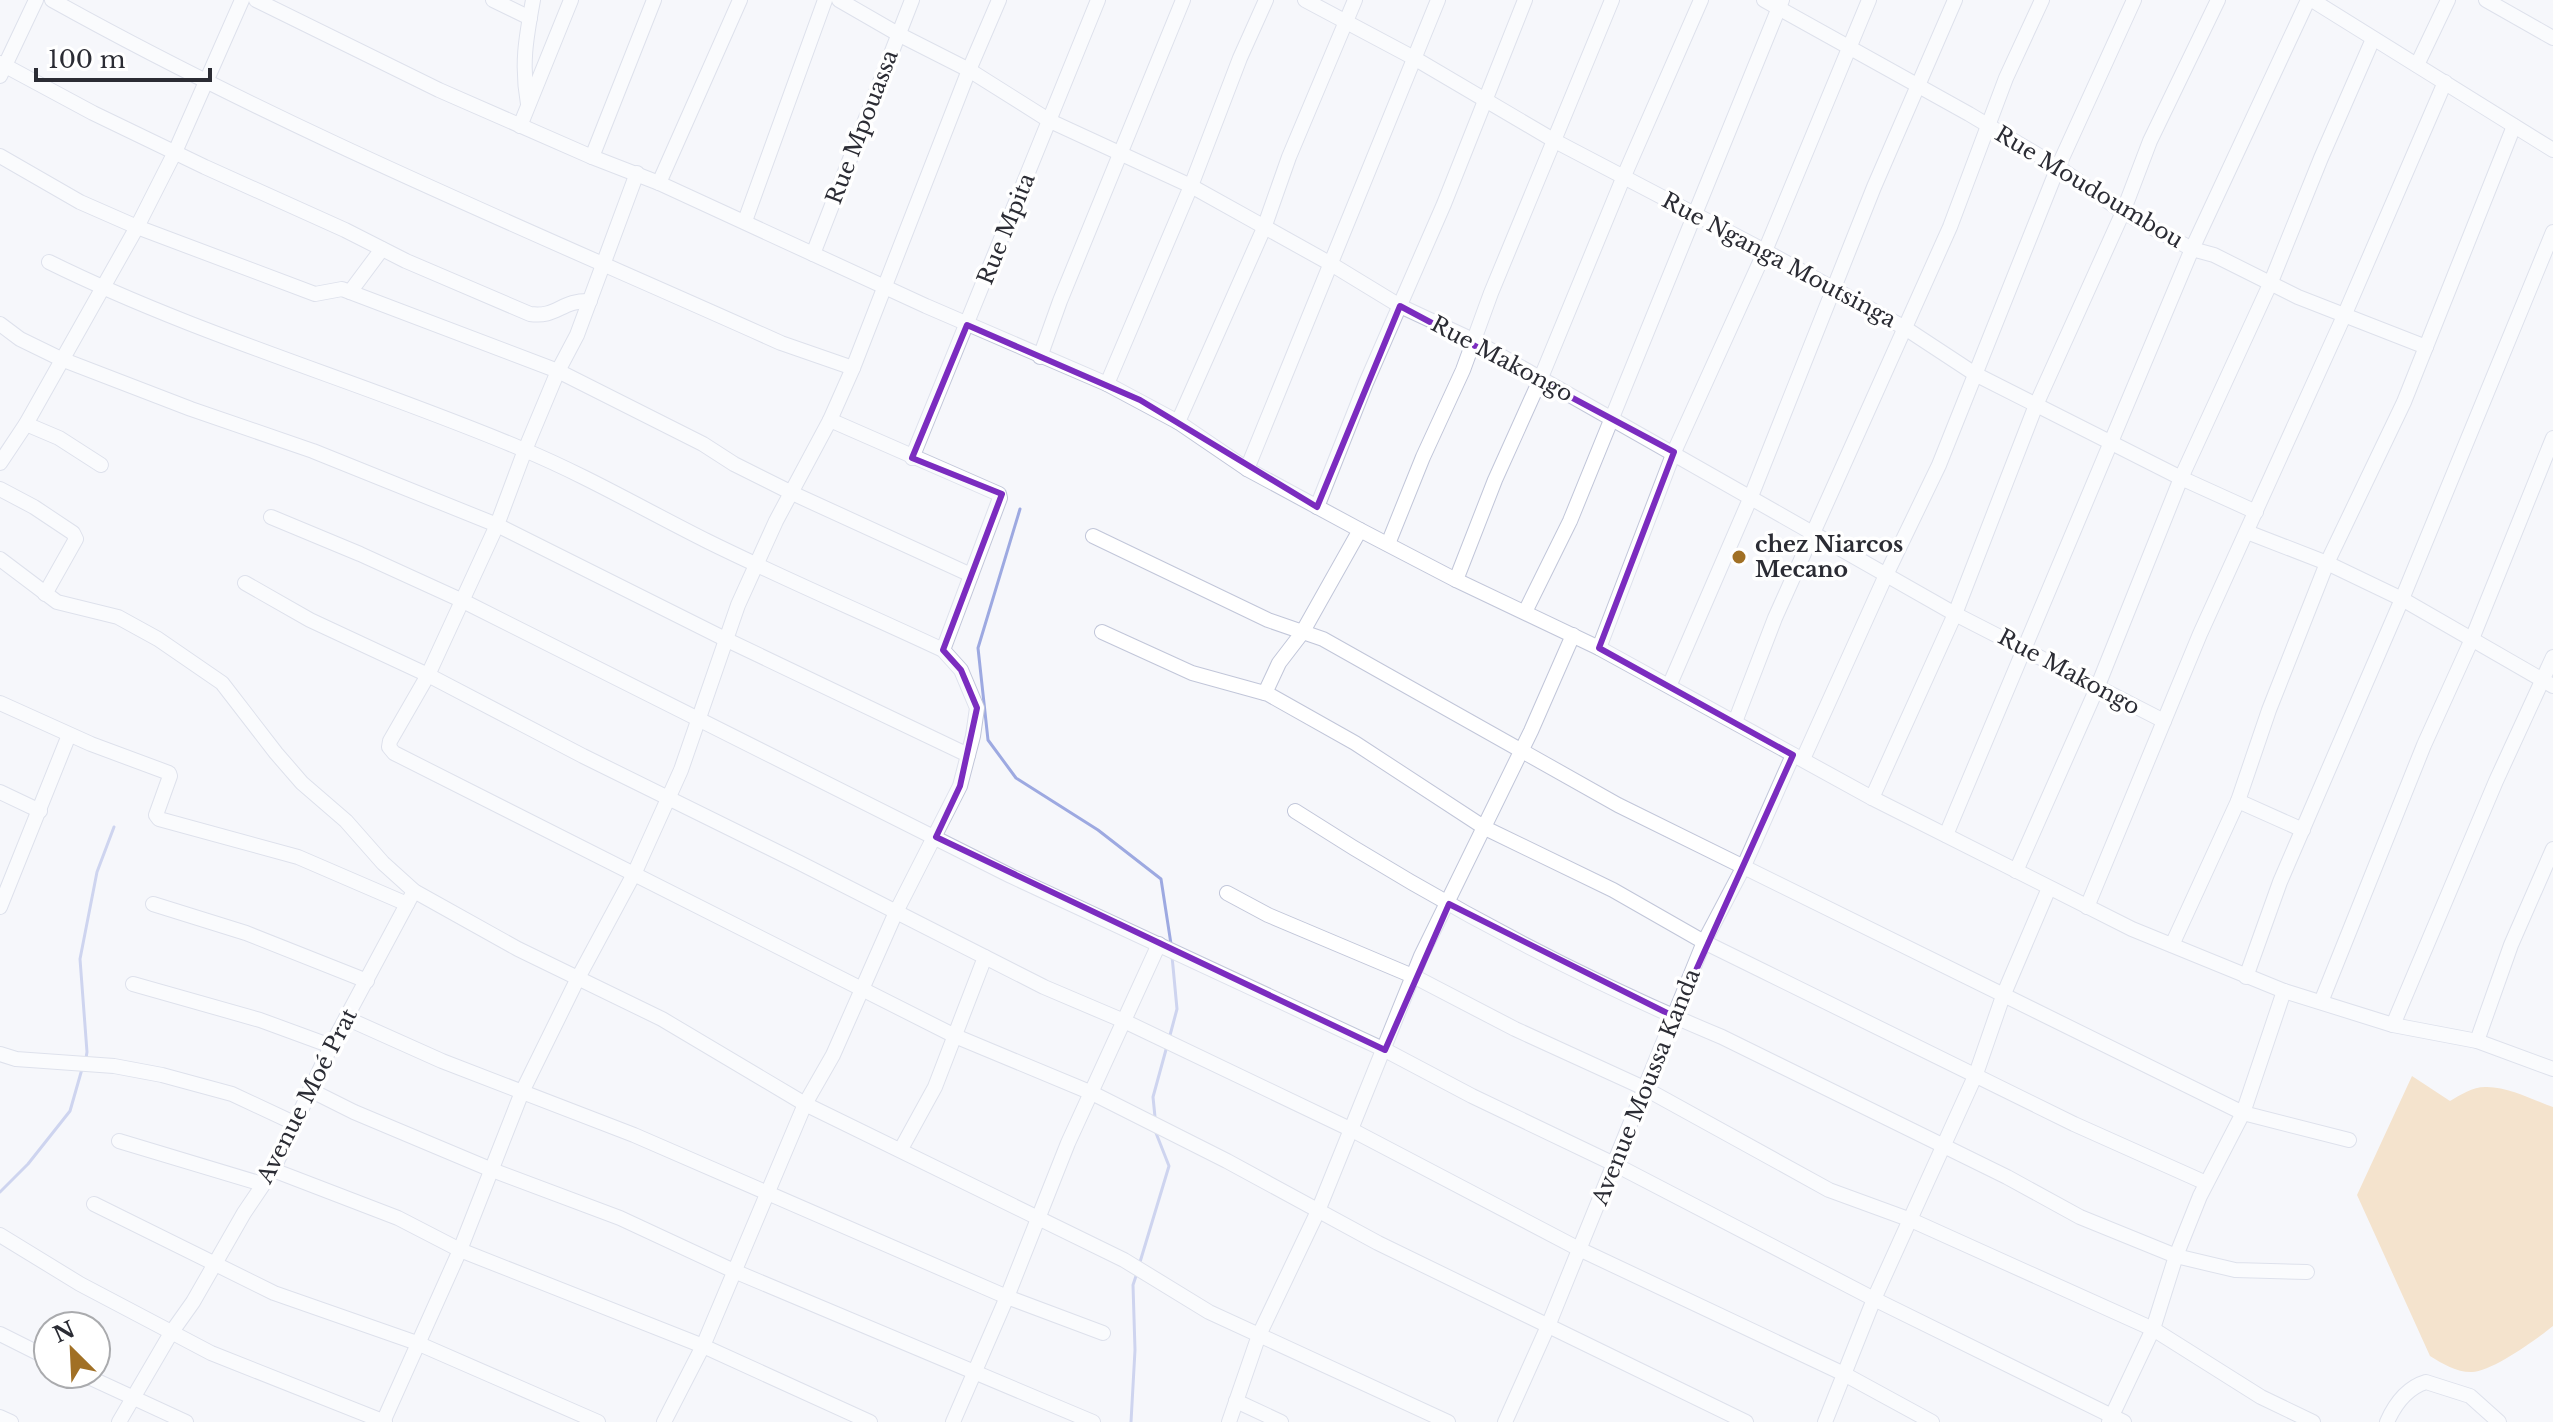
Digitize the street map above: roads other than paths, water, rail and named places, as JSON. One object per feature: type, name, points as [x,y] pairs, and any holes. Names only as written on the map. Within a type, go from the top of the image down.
[{"type":"street","points":[[36,0],[2,68],[382,249],[530,314],[542,316],[575,300],[590,301]]},
{"type":"street","points":[[52,0],[292,125],[781,343],[853,368]]},
{"type":"street","points":[[0,463],[6,444],[26,424],[137,227],[175,152],[242,0]]},
{"type":"street","points":[[256,0],[520,126],[637,173],[967,325],[1107,384],[1178,422],[1247,469],[1360,530],[1670,684],[1872,798],[2087,907],[2284,991],[2393,1025],[2477,1041],[2552,1064]]},
{"type":"street","points":[[493,0],[530,18]]},
{"type":"street","points":[[528,105],[523,75],[533,0]]},
{"type":"street","points":[[520,126],[571,0]]},
{"type":"street","points":[[592,157],[654,0]]},
{"type":"street","points":[[659,183],[740,0]]},
{"type":"street","points":[[745,221],[825,0]]},
{"type":"street","name":"Rue Makongo","points":[[839,0],[969,70],[1050,121],[1191,186],[1400,306],[1473,340],[1955,614],[2164,721]]},
{"type":"street","name":"Rue Mpouassa","points":[[813,254],[912,0]]},
{"type":"street","points":[[0,1235],[57,1271],[211,1353],[384,1422],[460,1250],[522,1092],[669,799],[725,639],[756,565],[853,368],[999,0]]},
{"type":"street","name":"Rue Mpita","points":[[912,458],[1098,0]]},
{"type":"street","points":[[1040,357],[1183,0]]},
{"type":"street","points":[[1107,384],[1266,0]]},
{"type":"street","name":"Rue Nganga Moutsinga","points":[[1305,0],[1414,58],[1555,141],[1905,328],[1975,374],[2181,478],[2256,512]]},
{"type":"street","points":[[1178,422],[1264,228],[1289,157],[1355,0]]},
{"type":"street","points":[[1247,469],[1438,0]]},
{"type":"street","points":[[1317,507],[1525,0]]},
{"type":"street","points":[[1388,544],[1463,370],[1612,0]]},
{"type":"street","points":[[1456,580],[1495,480],[1701,0]]},
{"type":"street","name":"Rue Moudoumbou","points":[[1764,0],[1781,4],[1848,48],[2058,167],[2123,212],[2192,249],[2214,255],[2298,297],[2426,347]]},
{"type":"street","points":[[1599,648],[1674,452],[1765,251],[1869,0]]},
{"type":"street","points":[[1670,684],[1750,499],[1874,187],[1955,0]]},
{"type":"street","points":[[1735,722],[1775,618],[1950,227],[2006,78],[2042,0]]},
{"type":"street","name":"Avenue Moussa Kanda","points":[[1505,1422],[1548,1326],[1704,942],[1798,757],[1939,465],[2058,167],[2134,0]]},
{"type":"street","points":[[1872,798],[1955,614],[2036,405],[2123,212],[2150,141],[2218,0]]},
{"type":"street","points":[[1946,835],[2192,249],[2310,0],[2553,150]]},
{"type":"street","points":[[2417,65],[2448,0]]},
{"type":"street","points":[[2486,0],[2553,38]]},
{"type":"street","points":[[1525,612],[1570,521],[1781,4]]},
{"type":"street","points":[[2016,871],[2097,688],[2181,478],[2271,282],[2373,39]]},
{"type":"street","points":[[2087,907],[2164,721],[2445,82]]},
{"type":"street","points":[[2172,945],[2238,801],[2269,710],[2327,563],[2404,402],[2514,126]]},
{"type":"street","points":[[0,156],[80,202],[137,227],[315,294],[342,289],[558,371],[792,493],[971,575]]},
{"type":"street","points":[[637,173],[590,301],[525,450],[497,525],[428,675],[390,741],[389,747],[394,753],[955,1036],[1092,1093],[1378,1243],[1746,1422]]},
{"type":"street","points":[[2246,977],[2280,882],[2402,599],[2553,232]]},
{"type":"street","points":[[350,292],[382,249]]},
{"type":"street","points":[[49,262],[209,333],[387,395],[525,450],[756,565],[943,650],[961,670],[977,708],[960,786],[896,912],[833,1055],[805,1104],[703,1346],[664,1422]]},
{"type":"street","points":[[0,324],[20,339],[61,359],[328,457],[497,525],[968,755]]},
{"type":"street","points":[[830,420],[999,494],[943,650]]},
{"type":"street","points":[[26,424],[59,438],[101,465]]},
{"type":"street","points":[[2321,1002],[2424,745],[2472,639],[2553,438]]},
{"type":"street","points":[[0,489],[34,507],[73,533],[76,539],[45,594]]},
{"type":"street","points":[[271,517],[463,601],[1011,876],[1385,1050],[2115,1420],[2153,1329],[2176,1256],[2206,1183],[2243,1113],[2284,991]]},
{"type":"street","points":[[1265,693],[1279,663],[1302,633],[1360,530]]},
{"type":"street","points":[[2247,532],[2327,563],[2402,599],[2548,683]]},
{"type":"street","points":[[1093,536],[1166,573],[1302,633],[1323,639],[1618,805],[2243,1113],[2349,1140]]},
{"type":"street","points":[[0,559],[57,602],[118,617],[222,683],[302,783],[346,821],[410,897]]},
{"type":"street","points":[[245,583],[310,620],[428,675],[1044,987],[1124,1021],[1352,1130],[1579,1249],[1844,1374],[1932,1422]]},
{"type":"street","points":[[1102,632],[1192,673],[1265,693],[1355,743],[1485,828],[1613,890],[1704,942],[2074,1124],[2206,1183]]},
{"type":"street","points":[[1229,1422],[1259,1335],[1318,1211],[1421,956],[1521,752],[1573,635]]},
{"type":"street","points":[[2393,1025],[2496,781],[2548,683],[2553,657]]},
{"type":"street","points":[[0,703],[69,735],[169,773],[156,815],[159,819],[298,857],[410,897],[662,1019],[805,1104],[1124,1260],[1209,1312],[1448,1422]]},
{"type":"street","points":[[0,907],[6,874],[40,811],[69,735]]},
{"type":"street","points":[[0,792],[40,811]]},
{"type":"street","points":[[2238,801],[2303,830]]},
{"type":"street","points":[[1295,811],[1449,904],[2007,1177],[2080,1217],[2176,1256],[2235,1270],[2307,1272]]},
{"type":"street","points":[[2477,1041],[2511,945],[2553,849]]},
{"type":"street","points":[[1825,1422],[1874,1299],[1945,1148],[1976,1074],[2003,996],[2049,888]]},
{"type":"street","points":[[1227,893],[1268,915],[1415,977],[1515,1029],[1644,1088],[1829,1190],[1911,1220],[2153,1329],[2261,1397],[2313,1422]]},
{"type":"street","name":"Avenue Moé Prat","points":[[119,1422],[273,1170],[331,1046],[410,897]]},
{"type":"street","points":[[153,904],[246,933],[367,981]]},
{"type":"street","points":[[953,1422],[1037,1219],[1159,944]]},
{"type":"street","points":[[901,1149],[935,1087],[985,957]]},
{"type":"street","points":[[133,984],[260,1020],[331,1046]]},
{"type":"street","points":[[346,1018],[442,1061],[634,1135],[1007,1297],[1103,1333]]},
{"type":"street","points":[[0,1054],[16,1059],[114,1066],[162,1075],[232,1094],[294,1123]]},
{"type":"street","points":[[310,1090],[354,1112],[492,1170],[620,1218],[734,1271],[1093,1422]]},
{"type":"street","points":[[119,1141],[262,1184]]},
{"type":"street","points":[[273,1170],[398,1218],[460,1250],[703,1346],[870,1422]]},
{"type":"street","points":[[94,1204],[274,1293],[417,1343],[598,1422]]},
{"type":"street","points":[[0,1334],[32,1350]]},
{"type":"street","points":[[2387,1422],[2407,1391],[2426,1382],[2470,1396],[2499,1422]]},
{"type":"street","points":[[112,1389],[186,1422]]},
{"type":"street","points":[[1236,1401],[1281,1422]]},
{"type":"street","points":[[0,1417],[11,1422]]},
{"type":"waterway","points":[[1020,509],[978,648],[988,740],[1016,778],[1098,830],[1161,879],[1171,944]]},
{"type":"waterway","points":[[86,1058],[80,959],[97,872],[114,827]]},
{"type":"waterway","points":[[1169,1039],[1177,1009],[1172,956]]},
{"type":"waterway","points":[[1155,1117],[1153,1097],[1167,1046]]},
{"type":"waterway","points":[[0,1192],[28,1164],[70,1111],[82,1069]]},
{"type":"waterway","points":[[1140,1262],[1169,1166],[1156,1133]]},
{"type":"waterway","points":[[1131,1422],[1135,1350],[1133,1285],[1137,1273]]},
{"type":"place","name":"chez Niarcos Mecano","points":[[1739,557]]}]
